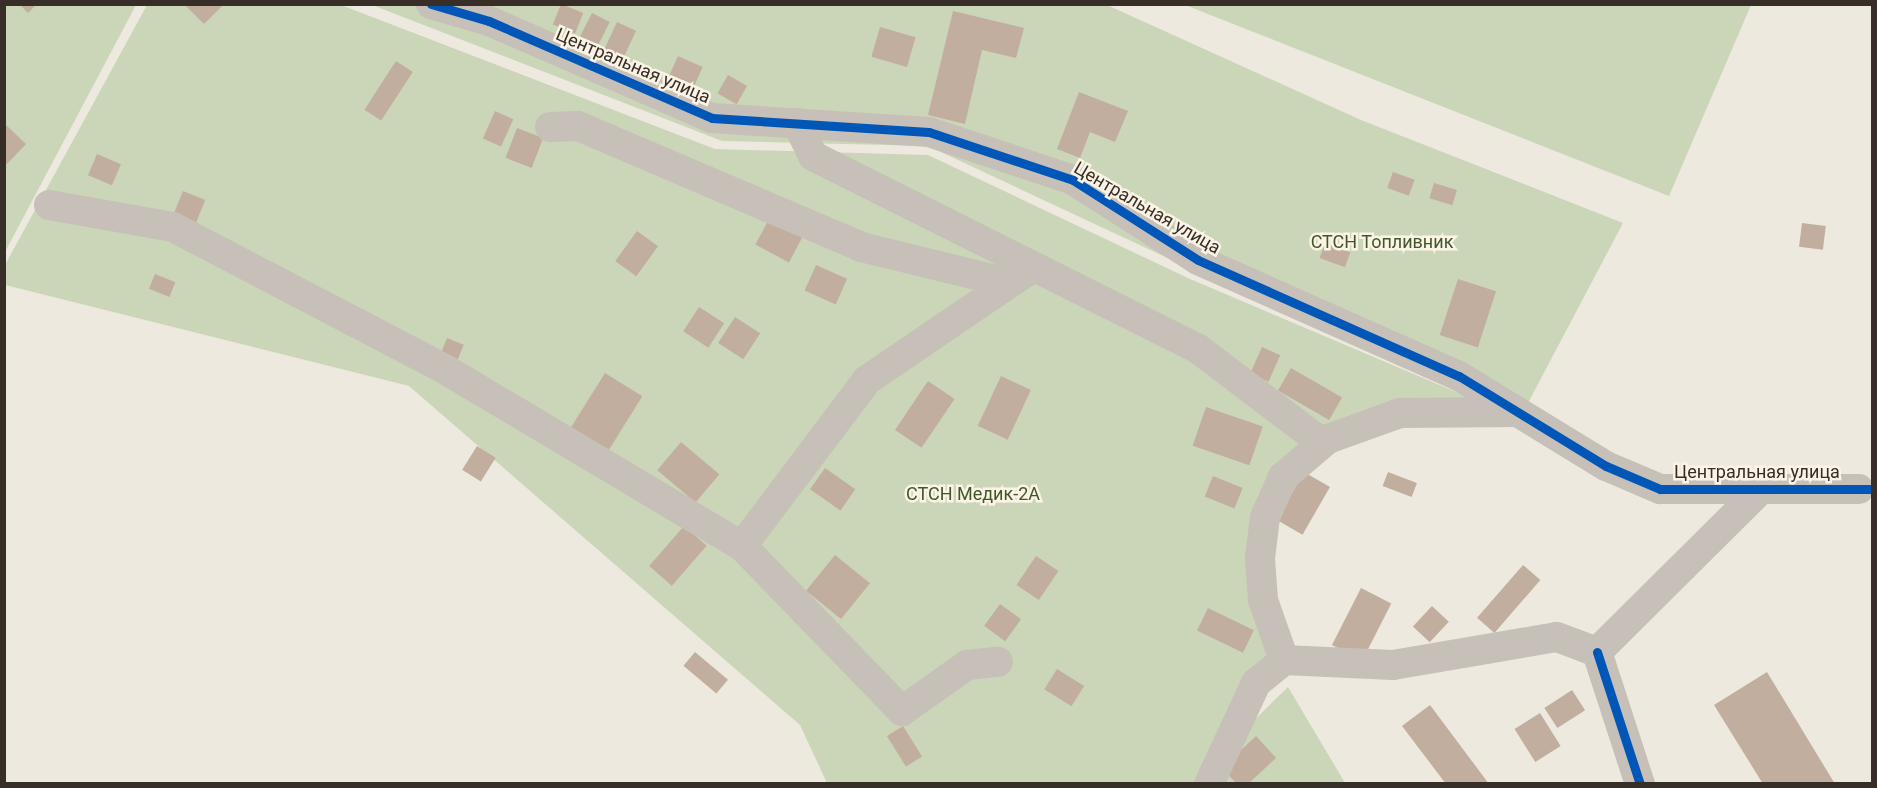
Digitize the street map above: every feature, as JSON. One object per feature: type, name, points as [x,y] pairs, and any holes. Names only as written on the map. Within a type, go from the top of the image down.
[{"type":"street","name":"Центральная улица","points":[[431,4],[489,21],[712,118],[929,132],[1073,180],[1198,260],[1459,376],[1606,466],[1660,489],[1759,491],[1859,489]]},
{"type":"street","points":[[797,123],[813,156],[1021,275],[1197,348],[1322,444]]},
{"type":"street","points":[[550,127],[578,126],[861,247],[1021,275]]},
{"type":"street","points":[[49,205],[173,227],[448,371],[742,546],[902,711],[967,665],[998,662]]},
{"type":"street","points":[[742,546],[867,380],[1021,275]]},
{"type":"street","points":[[1284,660],[1263,600],[1260,558],[1265,517],[1283,477],[1322,444],[1400,413],[1519,412]]},
{"type":"street","points":[[1597,652],[1759,491]]},
{"type":"street","points":[[1209,783],[1256,682],[1284,660],[1393,665],[1557,637],[1597,652]]},
{"type":"street","points":[[1597,652],[1640,783]]},
{"type":"green space","points":[[1751,4],[1669,196],[1185,5]]},
{"type":"green space","points":[[5,5],[136,5],[5,252]]},
{"type":"green space","name":"СТСН Медик-2А","points":[[147,5],[341,5],[715,149],[928,155],[1190,279],[1475,400],[1399,426],[1272,477],[1274,657],[1211,783],[827,783],[800,725],[409,386],[5,285],[5,265]]},
{"type":"green space","name":"СТСН Топливник","points":[[372,5],[1107,5],[1361,120],[1623,223],[1528,403],[1343,340],[928,146],[722,141]]},
{"type":"green space","points":[[1288,687],[1345,783],[1216,784],[1241,733]]},
{"type":"building","points":[[19,4],[37,4],[28,13]]},
{"type":"building","points":[[184,4],[224,4],[204,24]]},
{"type":"building","points":[[561,4],[583,13],[575,33],[553,24]]},
{"type":"building","points":[[953,11],[1024,28],[1016,58],[982,50],[965,124],[928,115]]},
{"type":"building","points":[[592,13],[610,22],[598,46],[580,37]]},
{"type":"building","points":[[617,22],[636,31],[621,64],[602,55]]},
{"type":"building","points":[[880,27],[916,37],[907,67],[871,57]]},
{"type":"building","points":[[678,56],[703,67],[693,89],[668,78]]},
{"type":"building","points":[[396,61],[413,72],[381,121],[364,110]]},
{"type":"building","points":[[728,75],[747,86],[737,104],[718,93]]},
{"type":"building","points":[[1079,92],[1128,111],[1115,142],[1090,132],[1080,158],[1057,149]]},
{"type":"building","points":[[495,111],[513,119],[501,147],[483,138]]},
{"type":"building","points":[[4,123],[26,144],[7,164],[4,162]]},
{"type":"building","points":[[517,128],[543,138],[532,168],[506,158]]},
{"type":"building","points":[[97,154],[121,164],[112,185],[88,175]]},
{"type":"building","points":[[1393,172],[1415,180],[1409,196],[1387,188]]},
{"type":"building","points":[[1434,183],[1457,190],[1452,205],[1429,198]]},
{"type":"building","points":[[183,191],[205,200],[195,225],[173,216]]},
{"type":"building","points":[[769,219],[803,237],[789,262],[755,245]]},
{"type":"building","points":[[1802,223],[1826,226],[1823,250],[1799,247]]},
{"type":"building","points":[[637,231],[658,246],[636,276],[615,261]]},
{"type":"building","points":[[1325,243],[1350,252],[1345,267],[1320,258]]},
{"type":"building","points":[[816,265],[847,279],[836,304],[805,291]]},
{"type":"building","points":[[155,274],[175,282],[169,297],[149,289]]},
{"type":"building","points":[[1458,279],[1496,291],[1478,347],[1440,335]]},
{"type":"building","points":[[699,307],[724,323],[708,348],[683,331]]},
{"type":"building","points":[[735,317],[760,333],[743,359],[718,343]]},
{"type":"building","points":[[447,338],[464,345],[456,363],[440,357]]},
{"type":"building","points":[[1262,347],[1280,355],[1268,382],[1250,373]]},
{"type":"building","points":[[1291,368],[1342,398],[1329,420],[1278,391]]},
{"type":"building","points":[[605,373],[642,396],[608,451],[571,428]]},
{"type":"building","points":[[1001,376],[1031,390],[1008,440],[978,426]]},
{"type":"building","points":[[928,381],[955,399],[922,448],[895,430]]},
{"type":"building","points":[[1206,407],[1263,427],[1249,465],[1193,446]]},
{"type":"building","points":[[681,442],[719,474],[696,502],[657,470]]},
{"type":"building","points":[[477,446],[496,458],[481,481],[462,470]]},
{"type":"building","points":[[825,468],[855,489],[840,511],[810,489]]},
{"type":"building","points":[[1304,472],[1330,487],[1302,535],[1276,520]]},
{"type":"building","points":[[1388,472],[1417,483],[1412,497],[1383,486]]},
{"type":"building","points":[[1213,476],[1243,488],[1234,508],[1205,496]]},
{"type":"building","points":[[684,526],[707,546],[672,586],[649,566]]},
{"type":"building","points":[[835,555],[870,583],[841,619],[806,591]]},
{"type":"building","points":[[1036,556],[1058,571],[1039,600],[1016,585]]},
{"type":"building","points":[[1523,565],[1540,580],[1494,633],[1477,618]]},
{"type":"building","points":[[1361,588],[1391,603],[1362,660],[1332,645]]},
{"type":"building","points":[[1000,604],[1021,619],[1005,641],[984,626]]},
{"type":"building","points":[[1432,606],[1449,622],[1430,642],[1413,626]]},
{"type":"building","points":[[1208,608],[1254,630],[1243,653],[1197,630]]},
{"type":"building","points":[[695,652],[728,680],[716,693],[683,666]]},
{"type":"building","points":[[1057,669],[1084,686],[1071,706],[1044,689]]},
{"type":"building","points":[[1767,672],[1835,784],[1763,784],[1714,705]]},
{"type":"building","points":[[1572,690],[1585,710],[1557,728],[1544,708]]},
{"type":"building","points":[[1430,705],[1489,784],[1446,784],[1402,726]]},
{"type":"building","points":[[1540,713],[1561,746],[1535,762],[1515,729]]},
{"type":"building","points":[[903,726],[922,757],[906,767],[887,736]]},
{"type":"building","points":[[1256,736],[1276,758],[1248,784],[1237,784],[1222,768]]},
{"type":"cycle path","points":[[431,4],[489,21],[712,118],[929,132],[1073,180],[1198,260],[1459,376],[1606,466],[1660,489],[1872,489]]},
{"type":"cycle path","points":[[1597,652],[1640,784]]}]
